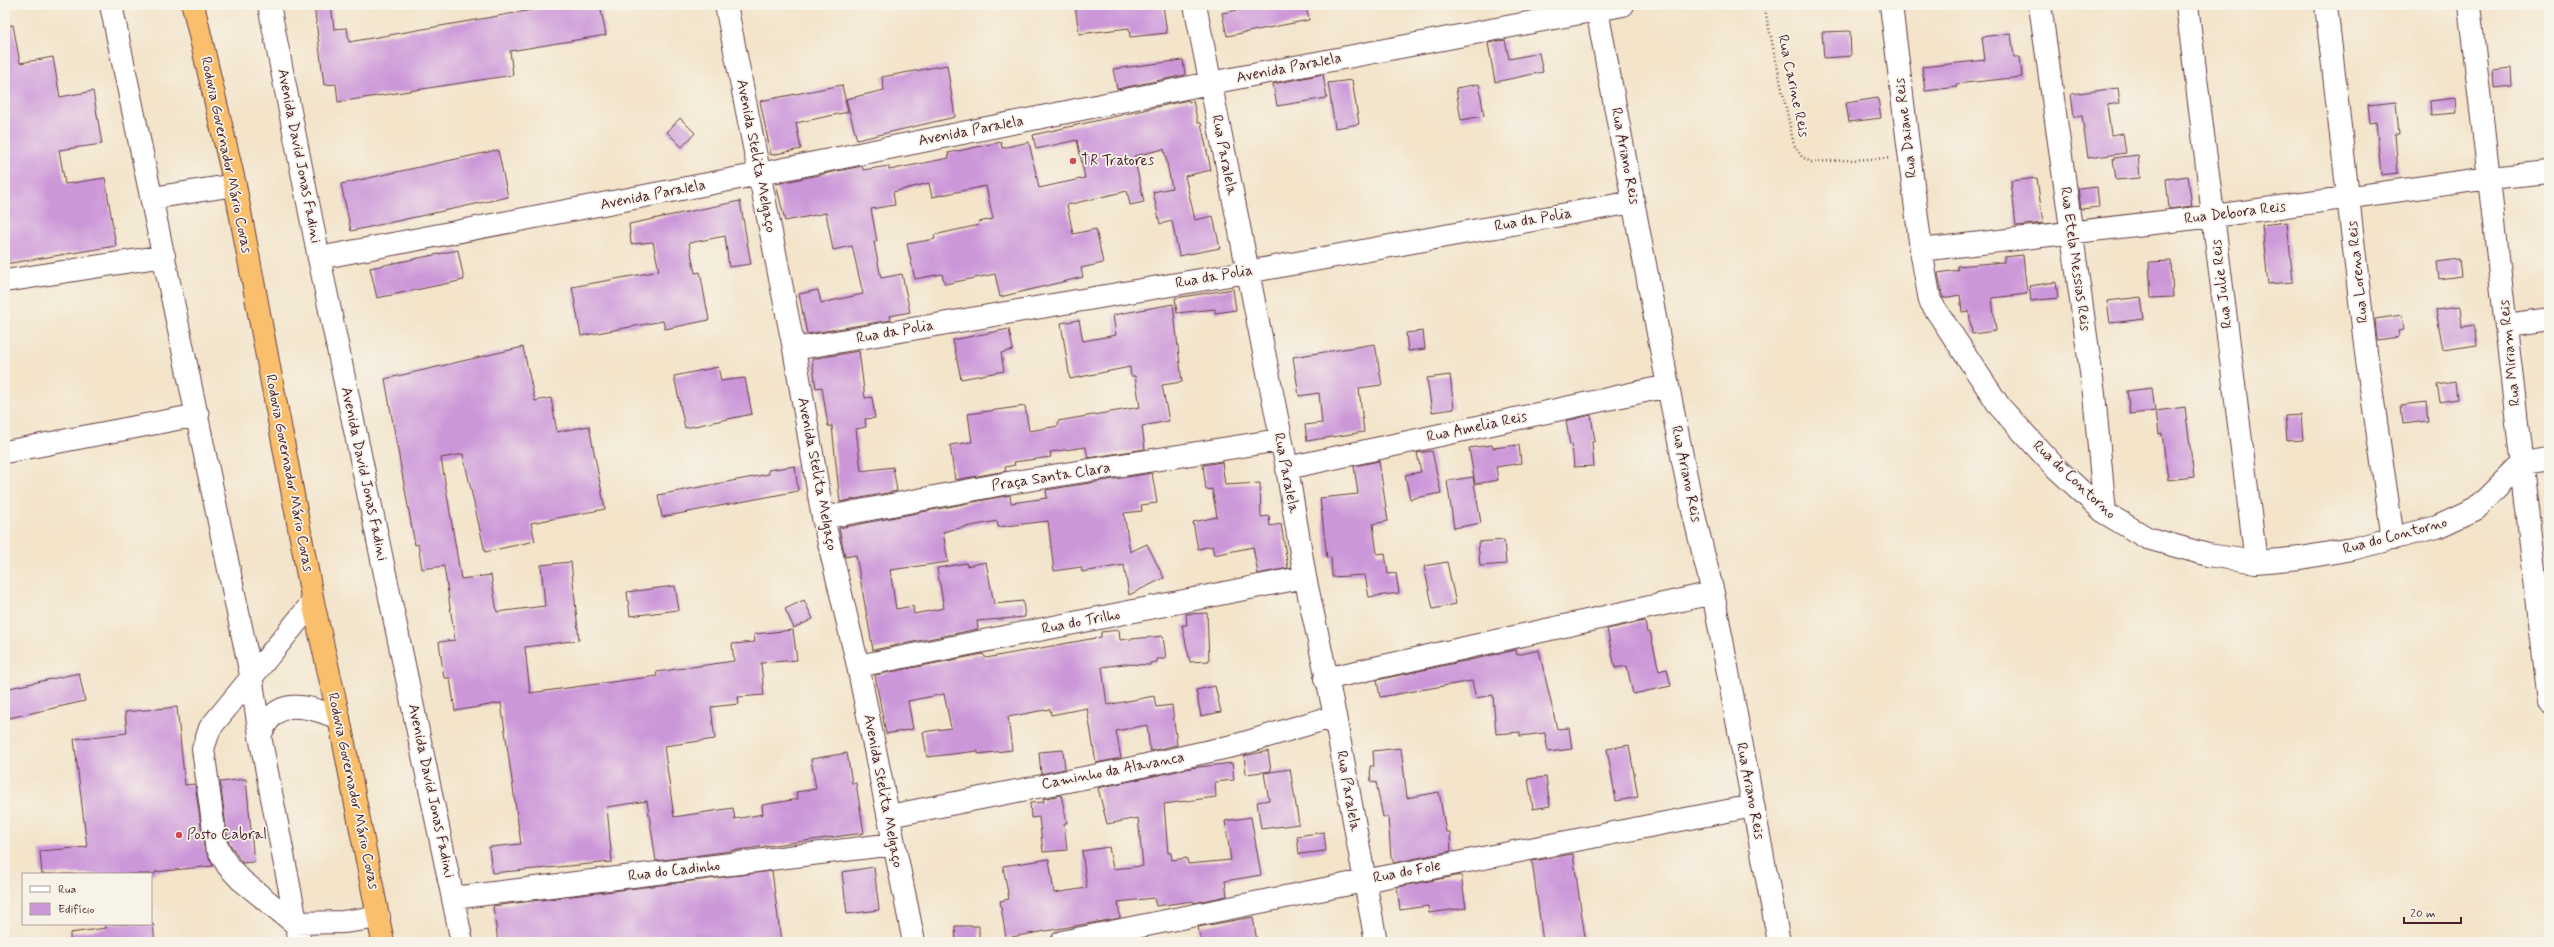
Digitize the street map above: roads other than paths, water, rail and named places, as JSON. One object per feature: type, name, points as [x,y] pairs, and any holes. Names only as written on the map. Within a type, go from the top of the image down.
[{"type":"highway","name":"Rodovia Governador Mário Covas","points":[[193,5],[235,185],[312,602],[339,718],[383,942]]},
{"type":"street","points":[[111,5],[198,415],[251,675],[260,736],[297,932]]},
{"type":"street","name":"Avenida David Jonas Fadini","points":[[269,5],[319,258],[462,942]]},
{"type":"street","name":"Avenida Stelita Melgaço","points":[[726,5],[794,349],[823,518],[858,666],[914,942]]},
{"type":"street","name":"Rua Paralela","points":[[1195,5],[1280,440],[1287,468],[1305,577],[1325,679],[1335,716],[1376,942]]},
{"type":"street","name":"Avenida Paralela","points":[[319,258],[760,174],[1210,83],[1596,8],[1623,5]]},
{"type":"street","name":"Rua Daiane Reis","points":[[1891,5],[1921,250]]},
{"type":"street","name":"Rua Etela Messias Reis","points":[[2040,5],[2094,394],[2105,513]]},
{"type":"street","name":"Rua Julie Reis","points":[[2187,5],[2256,562]]},
{"type":"street","name":"Rua Lorena Reis","points":[[2326,5],[2366,353],[2393,539]]},
{"type":"street","name":"Rua Miriam Reis","points":[[2469,5],[2522,463],[2543,579],[2549,701]]},
{"type":"street","name":"Rua Ariano Reis","points":[[1596,8],[1668,386],[1693,511],[1713,593],[1779,942]]},
{"type":"street","name":"Rua Debora Reis","points":[[1921,250],[2214,216],[2489,178],[2549,172]]},
{"type":"street","points":[[152,198],[235,185]]},
{"type":"street","name":"Rua da Polia","points":[[794,349],[1247,272],[1633,202]]},
{"type":"street","name":"Rua do Contorno","points":[[1921,250],[1930,301],[2000,408],[2054,466],[2105,513],[2148,538],[2208,555],[2256,562],[2301,558],[2393,539],[2438,527],[2476,509],[2522,463]]},
{"type":"street","points":[[5,281],[164,256]]},
{"type":"street","points":[[2507,325],[2549,319]]},
{"type":"street","name":"Rua Amelia Reis","points":[[1287,468],[1668,386]]},
{"type":"street","points":[[5,452],[198,415]]},
{"type":"street","name":"Praça Santa Clara","points":[[823,518],[1008,483],[1280,440]]},
{"type":"street","points":[[2522,463],[2549,459]]},
{"type":"street","name":"Rua do Trilho","points":[[858,666],[1305,577]]},
{"type":"street","points":[[1325,679],[1713,593]]},
{"type":"street","points":[[312,602],[251,675],[210,728],[203,749],[216,845],[228,866],[297,932],[312,942]]},
{"type":"street","points":[[260,736],[265,722],[272,715],[288,707],[309,707],[339,718]]},
{"type":"street","name":"Caminho da Alavanca","points":[[889,816],[1124,770],[1237,745],[1335,716]]},
{"type":"street","name":"Rua do Fole","points":[[1062,942],[1364,881],[1753,806]]},
{"type":"street","name":"Rua do Cadinho","points":[[453,898],[894,844]]},
{"type":"street","points":[[297,932],[343,922],[379,917]]},
{"type":"place","name":"TR Tratores","points":[[1073,161]]},
{"type":"place","name":"Posto Cabral","points":[[179,835]]}]
